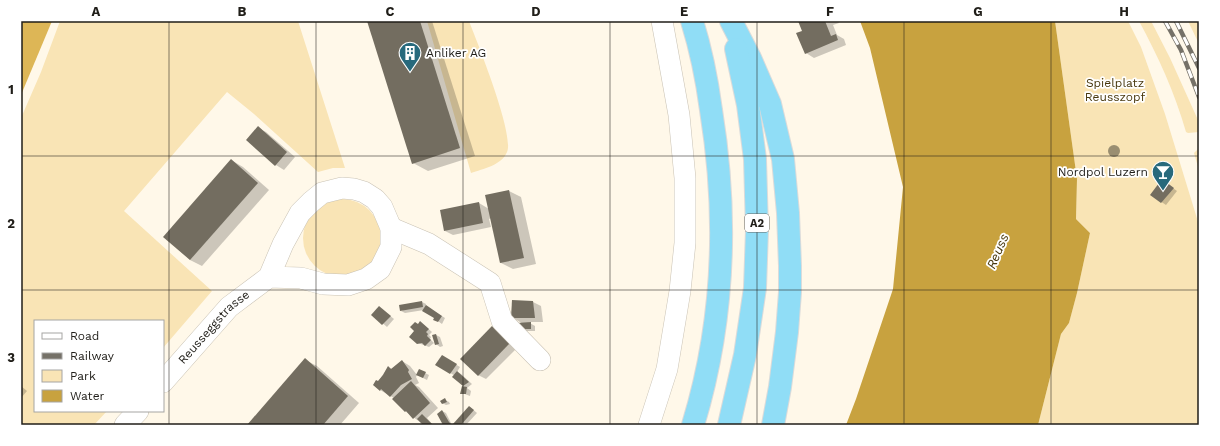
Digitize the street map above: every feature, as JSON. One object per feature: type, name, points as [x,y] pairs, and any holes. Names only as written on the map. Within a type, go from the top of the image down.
[{"type":"highway","points":[[692,21],[706,75],[717,147],[721,198],[719,286],[710,351],[700,402],[693,425]]},
{"type":"highway","points":[[731,21],[750,58],[770,104],[783,159],[788,213],[790,292],[787,332],[780,387],[773,425]]},
{"type":"highway","name":"A2","points":[[729,425],[746,355],[755,288],[757,230],[755,159],[748,105],[731,21]]},
{"type":"street","points":[[649,425],[667,369],[680,291],[685,242],[685,170],[679,115],[662,21]]},
{"type":"street","points":[[342,188],[354,189],[364,192],[375,199],[382,207],[391,228],[391,247],[380,269],[366,279],[348,285],[323,284],[301,278],[269,277],[283,244],[300,213],[322,193],[342,188]]},
{"type":"street","points":[[391,228],[429,244],[490,283],[502,321],[540,360]]},
{"type":"street","name":"Reusseggstrasse","points":[[164,381],[229,307],[269,277]]},
{"type":"street","points":[[125,425],[137,412]]},
{"type":"green space","points":[[60,21],[298,21],[345,168],[333,168],[318,172],[254,114],[227,92],[124,211],[212,291],[164,347],[164,320],[34,320],[34,412],[106,412],[94,425],[21,425],[21,118],[41,72]]},
{"type":"green space","points":[[427,21],[469,21],[487,67],[506,127],[508,142],[507,152],[501,160],[492,166],[471,173]]},
{"type":"green space","name":"Spielplatz Reusszopf","points":[[1055,21],[1128,21],[1141,47],[1165,114],[1199,225],[1199,425],[1038,425],[1061,334],[1069,323],[1090,233],[1076,219],[1077,179]]},
{"type":"green space","points":[[1139,21],[1151,21],[1170,58],[1198,120],[1199,132],[1186,132],[1166,75]]},
{"type":"green space","points":[[1188,21],[1199,21],[1199,44]]},
{"type":"green space","points":[[1199,148],[1199,170],[1194,153]]},
{"type":"green space","points":[[342,199],[357,202],[370,210],[378,223],[381,238],[378,253],[370,266],[357,274],[342,277],[327,274],[314,266],[306,253],[303,238],[306,223],[314,210],[327,202]]},
{"type":"shaded area","points":[[21,21],[52,21],[21,95]]},
{"type":"water","name":"Reuss","points":[[860,21],[1055,21],[1077,179],[1076,219],[1090,233],[1069,323],[1061,334],[1038,425],[846,425],[893,289],[903,187],[870,48]]},
{"type":"building","name":"Anliker AG","points":[[367,21],[420,21],[460,148],[412,164]]},
{"type":"building","points":[[798,21],[825,21],[831,36],[836,34],[838,40],[805,54],[796,33],[802,31]]},
{"type":"building","points":[[258,126],[287,152],[275,166],[246,140]]},
{"type":"building","points":[[231,159],[258,183],[190,260],[163,237]]},
{"type":"building","points":[[1162,179],[1174,188],[1161,203],[1150,195]]},
{"type":"building","points":[[509,190],[524,258],[500,263],[485,195]]},
{"type":"building","points":[[479,202],[483,223],[444,231],[440,210]]},
{"type":"building","points":[[512,300],[533,301],[535,318],[511,318]]},
{"type":"building","points":[[422,301],[423,307],[400,311],[399,305]]},
{"type":"building","points":[[426,305],[442,316],[438,322],[422,311]]},
{"type":"building","points":[[379,306],[391,316],[382,325],[371,315]]},
{"type":"building","points":[[420,321],[429,329],[426,332],[428,334],[427,336],[431,340],[425,346],[422,343],[417,344],[409,337],[414,331],[410,327],[415,322],[418,324]]},
{"type":"building","points":[[531,322],[531,329],[517,329],[517,323]]},
{"type":"building","points":[[492,326],[510,343],[478,376],[460,359]]},
{"type":"building","points":[[436,334],[439,344],[435,345],[432,335]]},
{"type":"building","points":[[442,355],[457,364],[450,374],[435,365]]},
{"type":"building","points":[[305,358],[348,396],[323,425],[247,425]]},
{"type":"building","points":[[402,360],[409,370],[408,372],[412,379],[401,385],[390,397],[381,389],[380,391],[373,385],[376,380],[378,381],[383,375],[388,366],[391,369]]},
{"type":"building","points":[[419,369],[426,372],[423,378],[416,375]]},
{"type":"building","points":[[457,371],[469,382],[463,386],[452,377]]},
{"type":"building","points":[[411,381],[430,403],[413,419],[392,399]]},
{"type":"building","points":[[462,386],[467,387],[466,394],[460,394]]},
{"type":"building","points":[[445,398],[447,402],[442,404],[440,401]]},
{"type":"building","points":[[469,406],[474,410],[461,425],[454,425],[453,424]]},
{"type":"building","points":[[442,410],[452,425],[443,425],[437,414]]},
{"type":"building","points":[[422,414],[433,425],[423,425],[417,419]]},
{"type":"railway","points":[[1165,21],[1181,50],[1199,97]]},
{"type":"railway","points":[[1176,21],[1199,68]]},
{"type":"place","name":"Anliker AG","points":[[410,72]]},
{"type":"place","name":"Nordpol Luzern","points":[[1163,192]]}]
